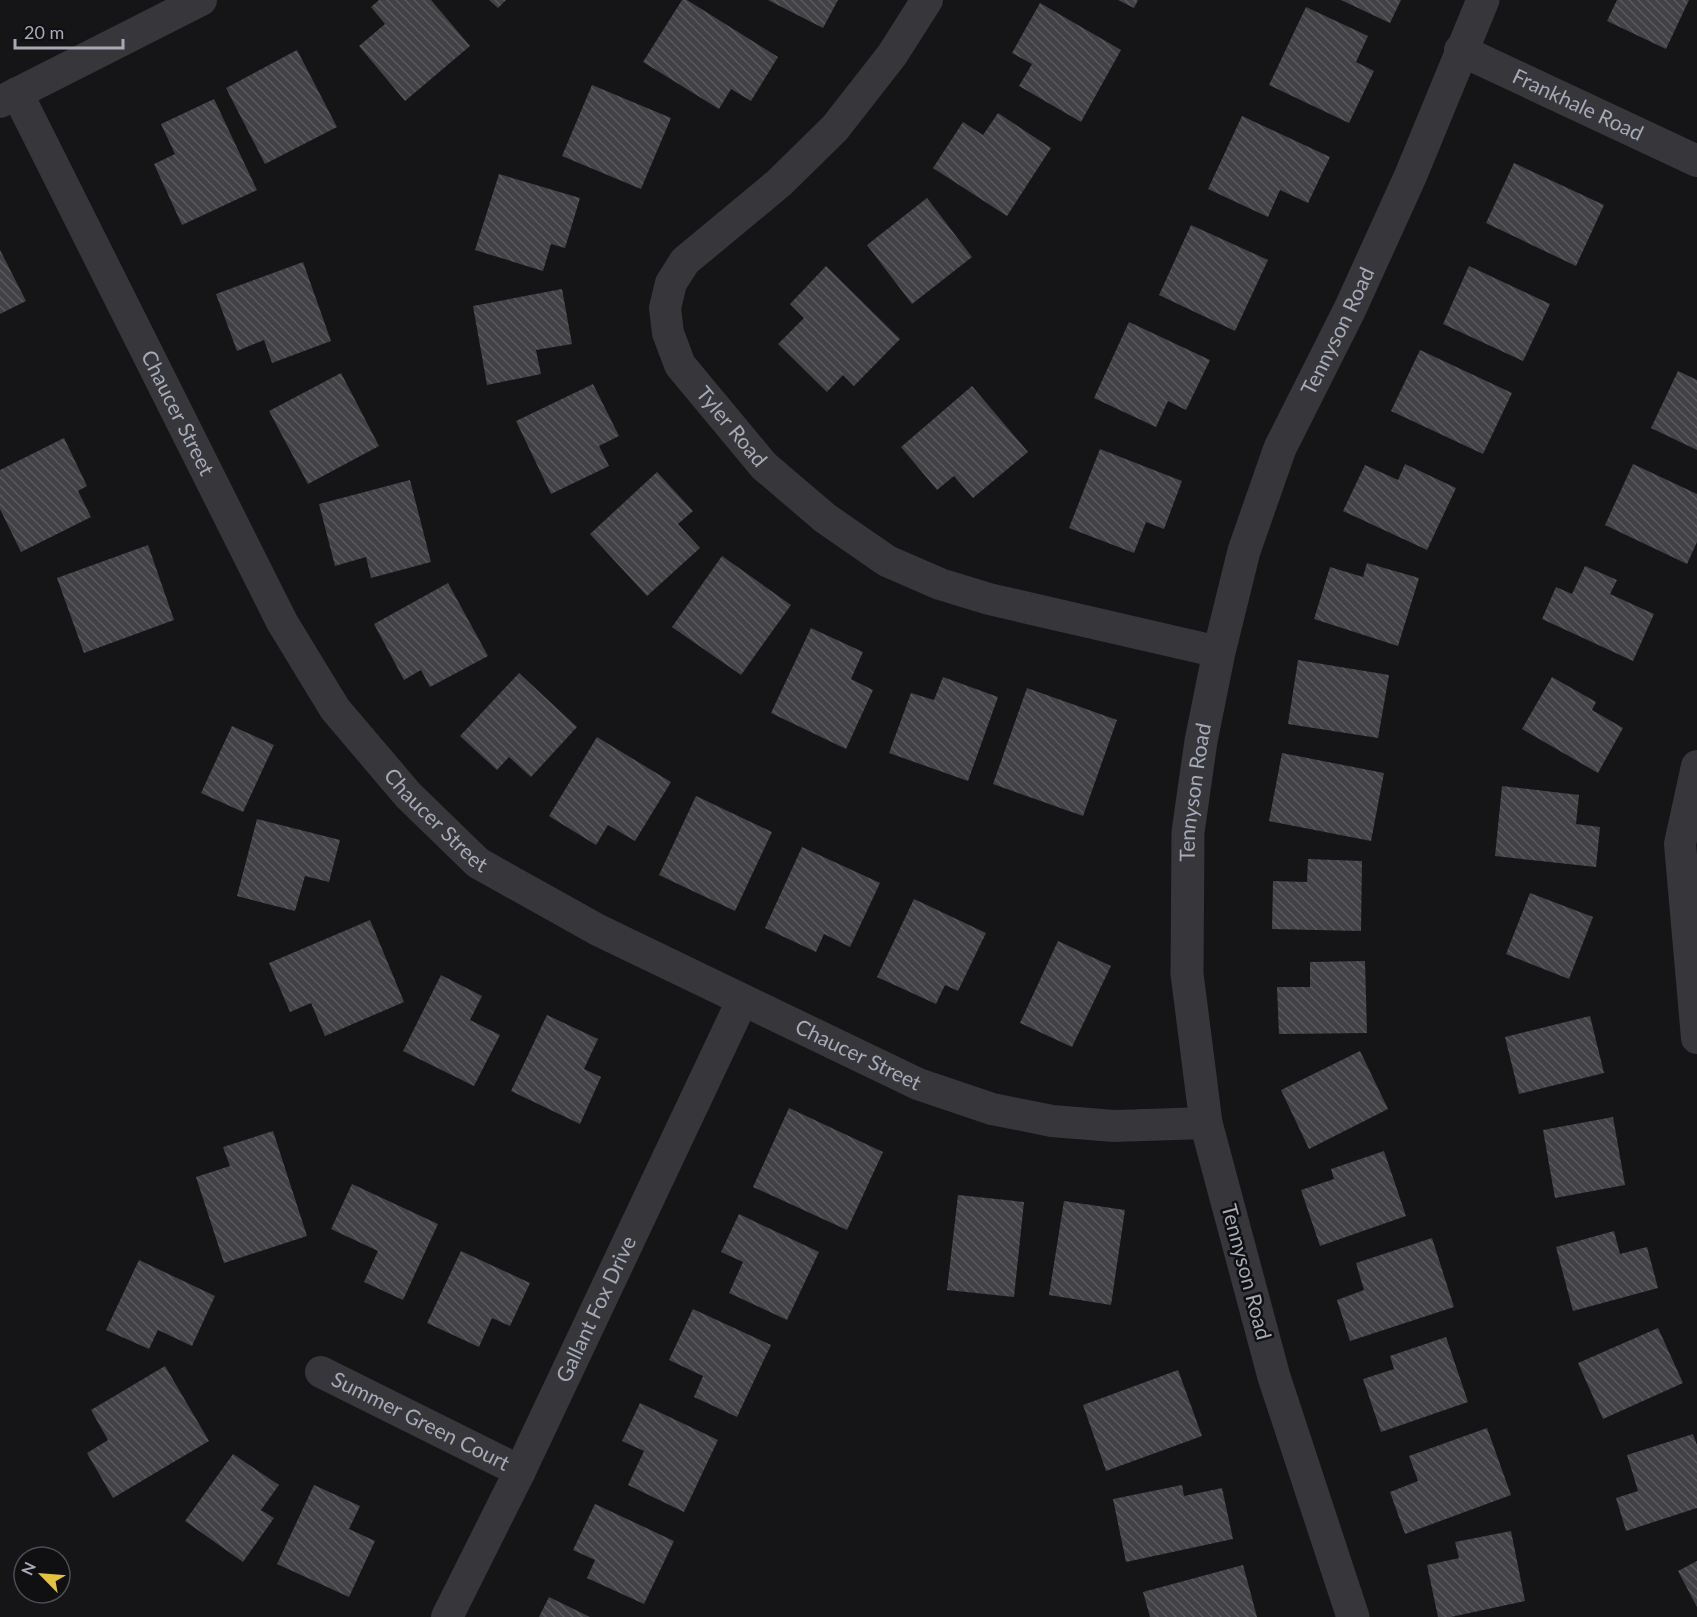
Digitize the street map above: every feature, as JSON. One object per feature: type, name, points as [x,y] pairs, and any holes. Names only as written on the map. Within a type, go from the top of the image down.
[{"type":"street","points":[[8,97],[201,0]]},
{"type":"street","name":"Tyler Road","points":[[927,0],[892,55],[835,129],[779,183],[684,261],[672,283],[665,308],[668,333],[680,365],[764,466],[825,518],[887,561],[940,584],[989,599],[1219,652]]},
{"type":"street","name":"Tennyson Road","points":[[1353,1617],[1274,1377],[1206,1123],[1187,974],[1188,832],[1201,741],[1219,652],[1244,551],[1280,448],[1360,289],[1410,177],[1460,50],[1483,0]]},
{"type":"street","name":"Frankhale Road","points":[[1460,50],[1697,161]]},
{"type":"street","name":"Chaucer Street","points":[[8,97],[282,622],[335,708],[408,795],[478,863],[598,930],[918,1084],[992,1109],[1052,1121],[1114,1126],[1206,1123]]},
{"type":"street","points":[[1697,766],[1680,844],[1697,1038]]},
{"type":"street","name":"Gallant Fox Drive","points":[[447,1617],[520,1471],[742,1001]]},
{"type":"street","name":"Summer Green Court","points":[[321,1372],[520,1471]]},
{"type":"building","points":[[379,0],[431,0],[470,46],[405,101],[359,46],[385,24],[371,7]]},
{"type":"building","points":[[489,0],[506,0],[498,8]]},
{"type":"building","points":[[682,0],[687,0],[778,57],[751,101],[731,89],[719,109],[643,62]]},
{"type":"building","points":[[768,0],[838,0],[823,28]]},
{"type":"building","points":[[1118,0],[1138,0],[1134,8]]},
{"type":"building","points":[[1341,0],[1401,0],[1390,23]]},
{"type":"building","points":[[1617,0],[1689,0],[1666,49],[1607,21]]},
{"type":"building","points":[[1040,3],[1121,50],[1081,122],[1019,86],[1032,64],[1012,53]]},
{"type":"building","points":[[1306,7],[1368,36],[1356,62],[1374,71],[1349,123],[1269,85]]},
{"type":"building","points":[[297,50],[337,127],[265,164],[226,88]]},
{"type":"building","points":[[592,85],[671,118],[641,189],[562,156]]},
{"type":"building","points":[[214,99],[257,190],[182,225],[154,164],[175,154],[161,124]]},
{"type":"building","points":[[998,113],[1051,148],[1007,216],[933,168],[963,122],[983,135]]},
{"type":"building","points":[[1242,116],[1330,157],[1308,203],[1280,190],[1268,217],[1208,189]]},
{"type":"building","points":[[1514,163],[1604,205],[1576,266],[1486,223]]},
{"type":"building","points":[[499,174],[580,198],[565,248],[551,244],[543,271],[475,250]]},
{"type":"building","points":[[927,198],[972,257],[912,304],[867,245]]},
{"type":"building","points":[[1191,225],[1268,260],[1235,331],[1159,295]]},
{"type":"building","points":[[0,250],[26,301],[0,314]]},
{"type":"building","points":[[303,262],[331,341],[272,363],[264,340],[237,351],[216,294]]},
{"type":"building","points":[[826,266],[900,339],[854,386],[843,375],[827,392],[778,344],[804,318],[790,304]]},
{"type":"building","points":[[1469,266],[1550,304],[1523,361],[1443,324]]},
{"type":"building","points":[[562,289],[572,344],[536,350],[541,374],[487,385],[473,306]]},
{"type":"building","points":[[1129,322],[1210,360],[1186,410],[1168,401],[1156,427],[1094,398]]},
{"type":"building","points":[[1420,350],[1512,393],[1483,454],[1391,411]]},
{"type":"building","points":[[1678,371],[1697,380],[1697,450],[1651,428]]},
{"type":"building","points":[[341,373],[379,446],[308,484],[269,411]]},
{"type":"building","points":[[593,384],[619,436],[599,446],[609,466],[551,494],[516,421]]},
{"type":"building","points":[[972,386],[1028,452],[973,498],[954,476],[937,490],[901,447]]},
{"type":"building","points":[[64,438],[87,486],[78,491],[91,517],[21,552],[0,509],[0,470]]},
{"type":"building","points":[[1100,449],[1182,481],[1164,529],[1146,522],[1134,553],[1069,528]]},
{"type":"building","points":[[1405,464],[1456,488],[1427,550],[1343,511],[1365,465],[1398,480]]},
{"type":"building","points":[[1633,464],[1697,494],[1697,542],[1687,564],[1605,525]]},
{"type":"building","points":[[657,472],[693,511],[678,524],[700,548],[647,596],[590,534]]},
{"type":"building","points":[[410,480],[431,562],[371,578],[366,557],[335,566],[319,504]]},
{"type":"building","points":[[148,545],[174,620],[84,653],[57,578]]},
{"type":"building","points":[[722,556],[791,605],[741,675],[672,627]]},
{"type":"building","points":[[1367,563],[1419,578],[1398,646],[1314,619],[1330,567],[1363,577]]},
{"type":"building","points":[[1585,566],[1617,580],[1610,594],[1654,614],[1633,661],[1542,619],[1556,587],[1572,594]]},
{"type":"building","points":[[448,583],[488,656],[430,687],[421,670],[404,680],[374,624]]},
{"type":"building","points":[[811,628],[863,652],[851,679],[873,690],[846,749],[771,713]]},
{"type":"building","points":[[1298,660],[1389,675],[1378,738],[1288,724]]},
{"type":"building","points":[[519,673],[577,727],[531,777],[509,757],[497,770],[460,736]]},
{"type":"building","points":[[943,677],[998,697],[968,781],[889,753],[911,693],[934,700]]},
{"type":"building","points":[[1552,677],[1596,702],[1592,710],[1623,728],[1598,773],[1522,729]]},
{"type":"building","points":[[1027,688],[1117,720],[1083,816],[993,784]]},
{"type":"building","points":[[232,726],[274,745],[243,812],[201,793]]},
{"type":"building","points":[[597,737],[671,782],[635,841],[608,825],[596,845],[549,816]]},
{"type":"building","points":[[1282,753],[1384,773],[1371,841],[1269,821]]},
{"type":"building","points":[[1502,786],[1579,795],[1576,824],[1600,827],[1596,867],[1495,856]]},
{"type":"building","points":[[696,796],[772,832],[735,911],[659,875]]},
{"type":"building","points":[[257,819],[340,840],[329,882],[305,876],[295,911],[237,896]]},
{"type":"building","points":[[802,847],[880,883],[850,947],[824,934],[816,952],[765,928]]},
{"type":"building","points":[[1308,859],[1362,861],[1361,931],[1272,929],[1273,881],[1307,882]]},
{"type":"building","points":[[1530,893],[1593,917],[1569,979],[1506,954]]},
{"type":"building","points":[[914,899],[986,933],[958,991],[945,985],[936,1004],[877,977]]},
{"type":"building","points":[[370,920],[404,1002],[325,1036],[311,1003],[290,1012],[269,963]]},
{"type":"building","points":[[1058,941],[1111,966],[1072,1047],[1020,1023]]},
{"type":"building","points":[[1365,961],[1367,1033],[1279,1034],[1277,987],[1310,987],[1310,962]]},
{"type":"building","points":[[441,975],[482,996],[470,1020],[500,1035],[474,1086],[403,1051]]},
{"type":"building","points":[[547,1015],[598,1039],[584,1069],[601,1077],[580,1124],[511,1091]]},
{"type":"building","points":[[1590,1016],[1604,1073],[1519,1094],[1505,1037]]},
{"type":"building","points":[[1360,1051],[1388,1109],[1309,1149],[1281,1090]]},
{"type":"building","points":[[789,1108],[883,1152],[847,1230],[753,1187]]},
{"type":"building","points":[[1613,1117],[1625,1185],[1555,1198],[1543,1130]]},
{"type":"building","points":[[273,1131],[307,1236],[224,1263],[196,1177],[230,1166],[223,1147]]},
{"type":"building","points":[[1384,1151],[1406,1216],[1320,1246],[1301,1190],[1334,1179],[1331,1169]]},
{"type":"building","points":[[352,1184],[438,1224],[403,1300],[364,1282],[378,1251],[331,1229]]},
{"type":"building","points":[[958,1195],[1024,1202],[1014,1297],[947,1290]]},
{"type":"building","points":[[1064,1201],[1125,1210],[1111,1305],[1049,1295]]},
{"type":"building","points":[[739,1214],[819,1252],[787,1320],[729,1293],[743,1262],[721,1252]]},
{"type":"building","points":[[1614,1231],[1620,1254],[1647,1247],[1658,1288],[1573,1311],[1556,1247]]},
{"type":"building","points":[[1432,1238],[1454,1307],[1350,1341],[1337,1300],[1364,1290],[1356,1263]]},
{"type":"building","points":[[461,1251],[530,1283],[510,1326],[492,1318],[479,1347],[427,1323]]},
{"type":"building","points":[[139,1260],[215,1296],[192,1346],[158,1330],[149,1349],[106,1330]]},
{"type":"building","points":[[693,1309],[771,1345],[737,1417],[694,1397],[703,1376],[669,1360]]},
{"type":"building","points":[[1658,1328],[1683,1383],[1603,1419],[1578,1363]]},
{"type":"building","points":[[1446,1337],[1468,1402],[1381,1432],[1363,1379],[1394,1369],[1390,1356]]},
{"type":"building","points":[[165,1366],[209,1441],[113,1498],[87,1453],[108,1440],[91,1410]]},
{"type":"building","points":[[1178,1370],[1202,1436],[1106,1471],[1083,1405]]},
{"type":"building","points":[[640,1403],[718,1440],[684,1512],[628,1485],[644,1451],[622,1441]]},
{"type":"building","points":[[1487,1428],[1511,1495],[1405,1534],[1390,1492],[1418,1481],[1409,1456]]},
{"type":"building","points":[[1693,1434],[1697,1445],[1697,1508],[1626,1531],[1616,1498],[1638,1491],[1627,1455]]},
{"type":"building","points":[[233,1454],[279,1485],[261,1510],[274,1518],[243,1562],[185,1521]]},
{"type":"building","points":[[314,1485],[360,1506],[349,1529],[375,1541],[349,1597],[277,1564]]},
{"type":"building","points":[[1182,1485],[1184,1496],[1222,1488],[1233,1539],[1126,1562],[1113,1499]]},
{"type":"building","points":[[595,1504],[674,1541],[644,1604],[587,1578],[595,1560],[573,1550]]},
{"type":"building","points":[[1511,1531],[1525,1601],[1451,1617],[1438,1617],[1427,1565],[1459,1558],[1455,1542]]},
{"type":"building","points":[[1697,1561],[1697,1607],[1678,1571]]},
{"type":"building","points":[[1243,1565],[1257,1617],[1150,1617],[1143,1592]]},
{"type":"building","points":[[549,1597],[590,1617],[539,1617]]}]
